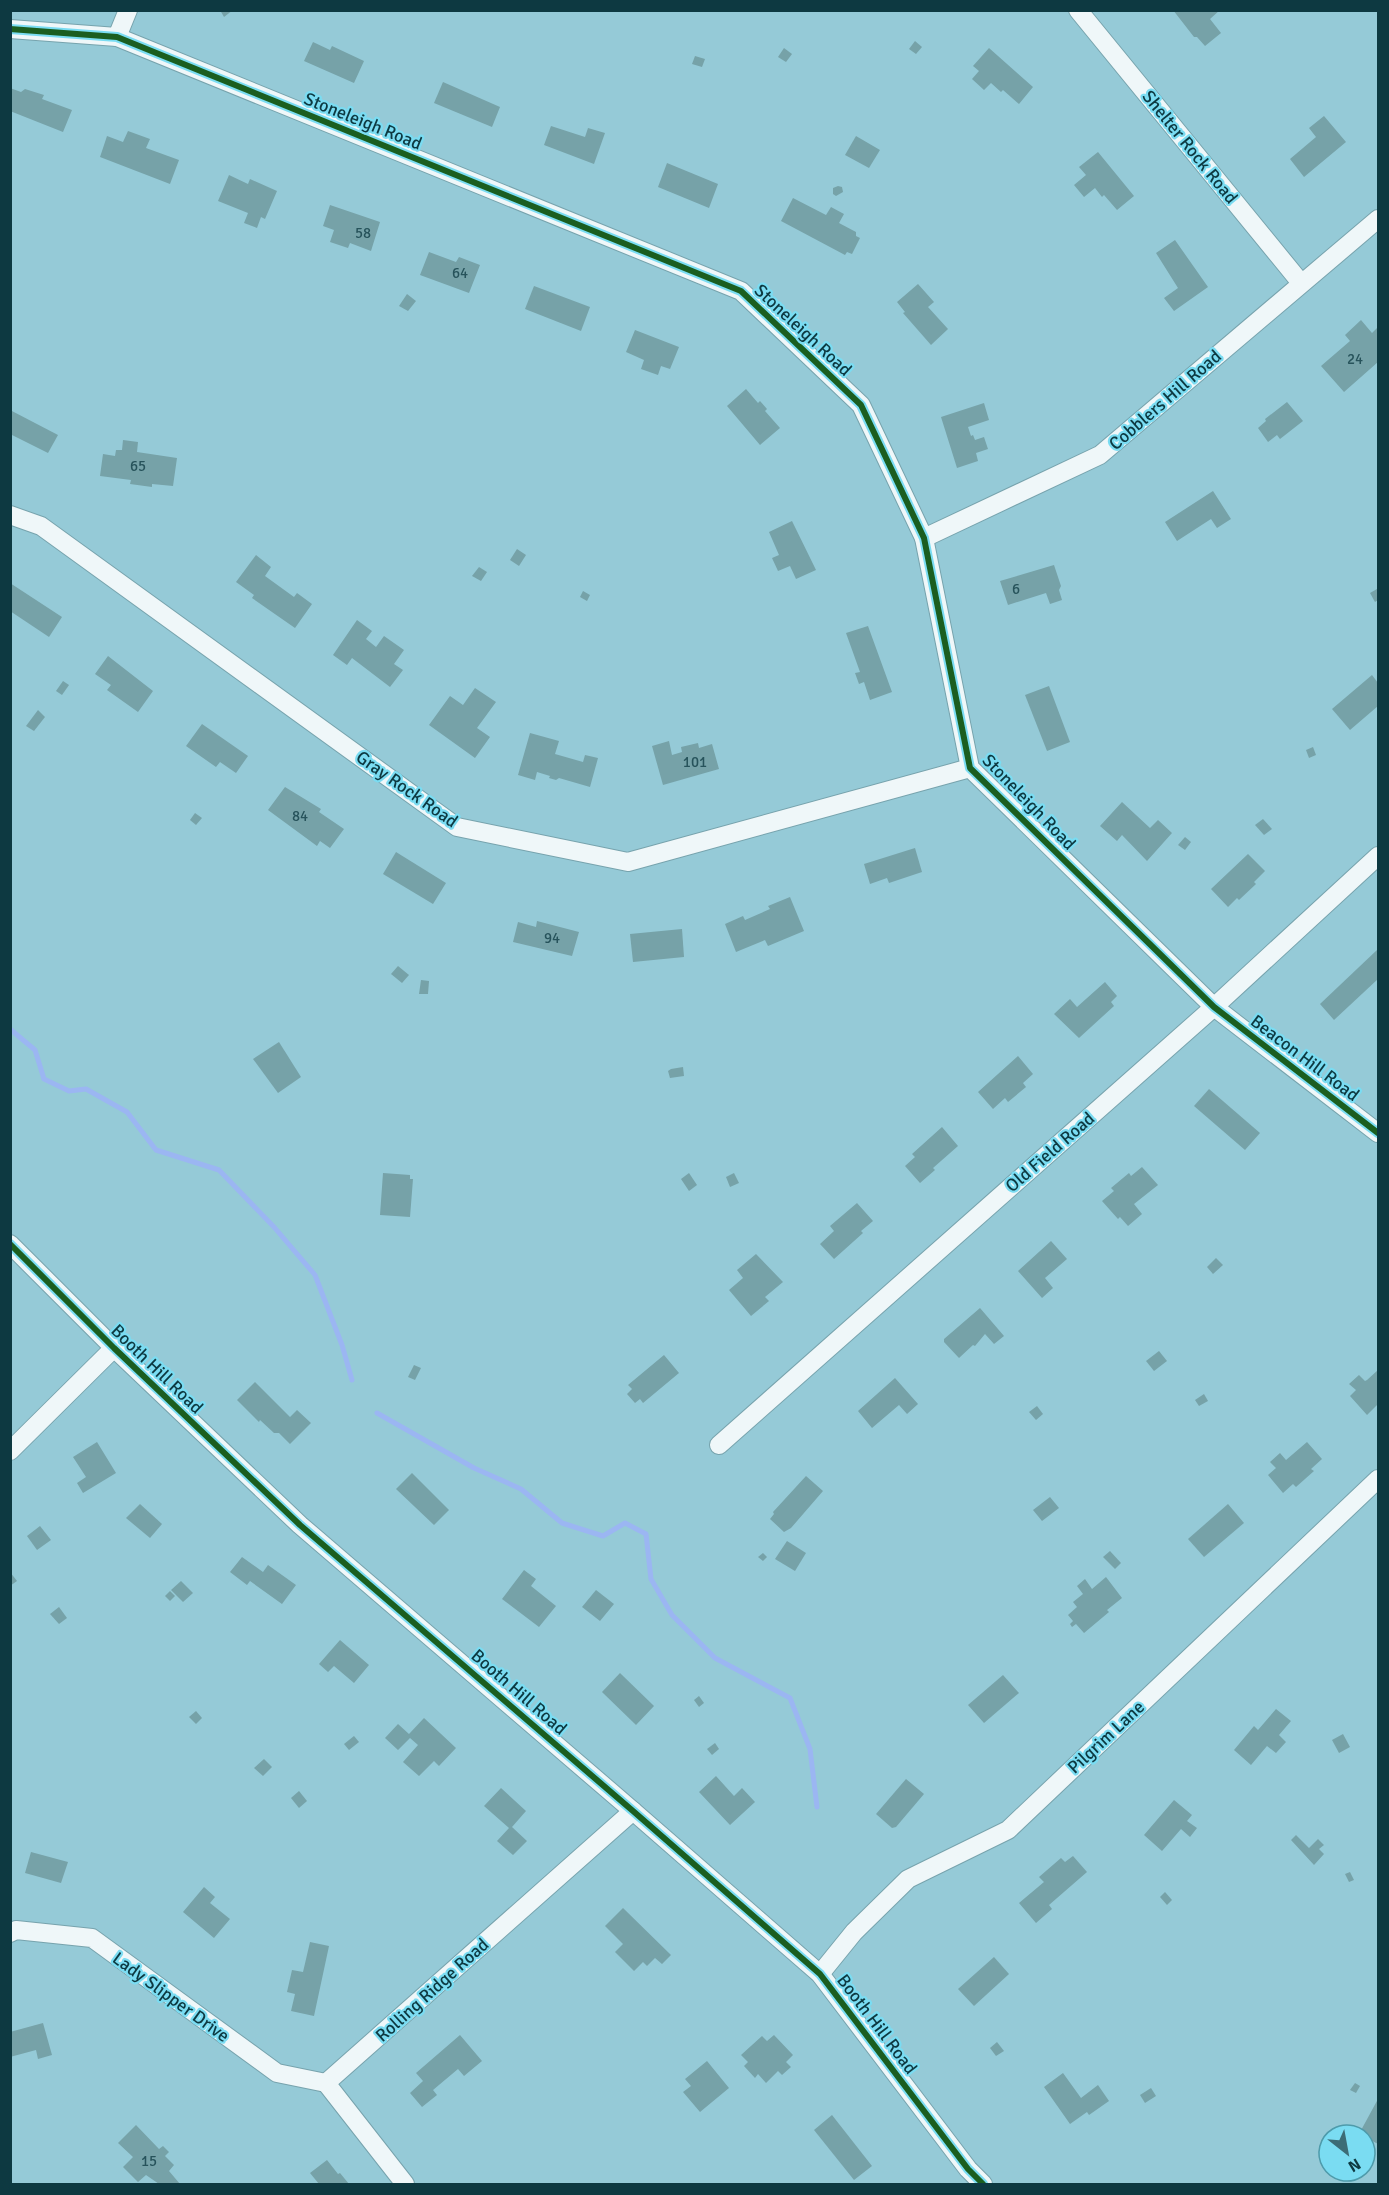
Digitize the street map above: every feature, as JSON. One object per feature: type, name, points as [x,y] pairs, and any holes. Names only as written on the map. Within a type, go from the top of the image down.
[{"type":"street","points":[[117,37],[128,10]]},
{"type":"street","name":"Shelter Rock Road","points":[[1078,10],[1301,283]]},
{"type":"street","name":"Stoneleigh Road","points":[[10,29],[117,37],[741,291],[861,405],[924,538],[970,768],[1214,1007]]},
{"type":"street","name":"Cobblers Hill Road","points":[[924,538],[1100,455],[1378,219]]},
{"type":"street","name":"Gray Rock Road","points":[[10,515],[41,526],[458,827],[628,862],[970,768]]},
{"type":"street","name":"Old Field Road","points":[[719,1445],[1214,1007],[1378,856]]},
{"type":"street","name":"Beacon Hill Road","points":[[1214,1007],[1378,1132]]},
{"type":"street","name":"Booth Hill Road","points":[[10,1244],[114,1348],[300,1525],[633,1810],[820,1974],[968,2169],[983,2184]]},
{"type":"street","points":[[10,1451],[114,1348]]},
{"type":"street","name":"Pilgrim Lane","points":[[820,1974],[854,1932],[908,1879],[1008,1830],[1378,1479]]},
{"type":"street","name":"Rolling Ridge Road","points":[[326,2084],[633,1810]]},
{"type":"street","name":"Lady Slipper Drive","points":[[10,1933],[16,1930],[92,1938],[277,2073],[326,2084]]},
{"type":"street","points":[[326,2084],[405,2184]]},
{"type":"building","points":[[220,10],[233,10],[224,17]]},
{"type":"building","points":[[1173,10],[1220,10],[1210,19],[1221,33],[1205,46],[1197,37],[1194,37]]},
{"type":"building","points":[[915,41],[922,47],[916,54],[909,49]]},
{"type":"building","points":[[313,42],[330,50],[332,46],[364,61],[354,83],[304,61]]},
{"type":"building","points":[[784,48],[792,54],[786,62],[778,57]]},
{"type":"building","points":[[989,48],[1033,87],[1019,104],[991,83],[984,90],[972,79],[979,71],[973,66]]},
{"type":"building","points":[[695,56],[705,59],[702,67],[692,64]]},
{"type":"building","points":[[443,82],[500,107],[492,127],[434,103]]},
{"type":"building","points":[[10,88],[21,92],[25,89],[44,95],[42,99],[72,110],[63,132],[10,111]]},
{"type":"building","points":[[1324,116],[1346,142],[1304,177],[1290,159],[1316,137],[1309,128]]},
{"type":"building","points":[[551,126],[585,137],[588,128],[605,133],[594,164],[544,145]]},
{"type":"building","points":[[128,131],[150,139],[146,148],[179,160],[170,184],[100,157],[107,136],[123,142]]},
{"type":"building","points":[[856,136],[880,150],[869,168],[845,155]]},
{"type":"building","points":[[1098,152],[1134,196],[1117,210],[1095,188],[1084,197],[1074,185],[1086,175],[1079,167]]},
{"type":"building","points":[[667,163],[718,184],[709,208],[658,187]]},
{"type":"building","points":[[229,175],[248,184],[250,179],[277,191],[265,219],[261,217],[257,228],[244,223],[248,213],[218,201]]},
{"type":"building","points":[[842,187],[843,192],[836,196],[833,194],[833,188]]},
{"type":"building","points":[[793,198],[826,215],[831,207],[844,214],[839,223],[856,232],[856,236],[860,238],[852,254],[847,252],[845,255],[781,221]]},
{"type":"building","points":[[330,205],[380,222],[371,251],[350,243],[348,248],[330,242],[334,230],[323,226]]},
{"type":"building","points":[[1175,240],[1208,287],[1174,311],[1164,298],[1178,288],[1156,253]]},
{"type":"building","points":[[429,252],[456,262],[459,257],[480,265],[469,293],[420,275]]},
{"type":"building","points":[[918,284],[934,302],[928,307],[948,329],[931,345],[903,313],[905,312],[897,302]]},
{"type":"building","points":[[534,286],[590,307],[581,331],[525,309]]},
{"type":"building","points":[[407,294],[416,301],[408,311],[399,306]]},
{"type":"building","points":[[1361,320],[1372,333],[1378,327],[1378,362],[1344,392],[1321,366],[1350,341],[1345,335]]},
{"type":"building","points":[[635,330],[679,347],[670,369],[661,366],[658,375],[641,369],[644,360],[626,352]]},
{"type":"building","points":[[746,389],[758,403],[760,401],[767,409],[765,411],[780,428],[760,445],[727,406]]},
{"type":"building","points":[[1287,402],[1303,421],[1280,439],[1277,435],[1268,442],[1258,428],[1266,421],[1265,419]]},
{"type":"building","points":[[984,403],[989,420],[968,427],[975,440],[984,437],[988,449],[976,453],[978,461],[957,468],[941,417]]},
{"type":"building","points":[[10,410],[58,435],[48,453],[10,434]]},
{"type":"building","points":[[123,440],[138,442],[137,452],[177,458],[173,486],[152,484],[152,487],[130,484],[131,480],[100,476],[103,454],[115,456],[116,450],[122,450]]},
{"type":"building","points":[[1213,491],[1231,519],[1217,528],[1211,519],[1177,541],[1165,522]]},
{"type":"building","points":[[792,521],[816,570],[796,579],[790,566],[778,571],[772,558],[779,555],[769,532]]},
{"type":"building","points":[[517,549],[526,555],[519,566],[510,560]]},
{"type":"building","points":[[256,555],[271,567],[265,576],[294,597],[297,593],[312,604],[295,628],[252,598],[254,595],[236,582]]},
{"type":"building","points":[[1054,565],[1061,586],[1059,590],[1062,600],[1050,604],[1046,593],[1008,605],[1000,581]]},
{"type":"building","points":[[479,567],[487,572],[481,581],[472,576]]},
{"type":"building","points":[[10,583],[62,617],[49,637],[10,611]]},
{"type":"building","points":[[1377,589],[1378,600],[1375,602],[1370,593]]},
{"type":"building","points":[[583,591],[590,595],[587,601],[580,597]]},
{"type":"building","points":[[357,620],[372,631],[366,639],[376,647],[384,636],[404,650],[394,664],[403,670],[390,687],[352,658],[347,665],[333,655]]},
{"type":"building","points":[[868,626],[892,692],[870,700],[864,682],[859,684],[855,673],[860,672],[846,633]]},
{"type":"building","points":[[108,656],[153,691],[138,712],[107,690],[111,685],[95,674]]},
{"type":"building","points":[[1372,675],[1378,683],[1378,706],[1350,730],[1332,709]]},
{"type":"building","points":[[63,681],[69,685],[62,695],[56,691]]},
{"type":"building","points":[[1049,686],[1070,742],[1047,751],[1025,695]]},
{"type":"building","points":[[475,688],[496,702],[477,728],[490,737],[475,758],[429,725],[450,696],[463,705]]},
{"type":"building","points":[[38,710],[45,717],[34,731],[26,726]]},
{"type":"building","points":[[202,724],[248,756],[236,773],[220,762],[216,767],[186,746]]},
{"type":"building","points":[[530,733],[559,741],[555,754],[583,762],[585,755],[598,758],[590,787],[559,778],[556,780],[537,772],[535,780],[518,775]]},
{"type":"building","points":[[669,741],[672,755],[682,752],[681,747],[698,743],[699,748],[712,744],[719,769],[663,785],[652,746]]},
{"type":"building","points":[[1313,747],[1316,755],[1309,758],[1306,750]]},
{"type":"building","points":[[285,787],[321,809],[319,812],[344,829],[330,848],[320,841],[317,846],[268,810]]},
{"type":"building","points":[[1122,802],[1150,828],[1158,820],[1172,833],[1147,861],[1122,835],[1117,841],[1100,826]]},
{"type":"building","points":[[195,813],[202,818],[196,825],[190,820]]},
{"type":"building","points":[[1263,819],[1272,829],[1264,835],[1255,825]]},
{"type":"building","points":[[1185,837],[1191,842],[1185,850],[1178,845]]},
{"type":"building","points":[[915,848],[922,872],[889,883],[887,878],[870,884],[864,864]]},
{"type":"building","points":[[396,852],[446,883],[433,904],[383,874]]},
{"type":"building","points":[[1248,854],[1265,871],[1254,882],[1256,884],[1228,907],[1211,889]]},
{"type":"building","points":[[790,897],[804,931],[768,946],[765,940],[736,952],[725,924],[743,916],[745,920],[770,909],[768,906]]},
{"type":"building","points":[[537,921],[579,932],[572,956],[513,942],[518,922],[536,927]]},
{"type":"building","points":[[682,929],[684,957],[633,962],[630,934]]},
{"type":"building","points":[[1377,950],[1378,979],[1334,1020],[1320,1004]]},
{"type":"building","points":[[398,966],[409,975],[402,983],[391,974]]},
{"type":"building","points":[[421,980],[429,981],[428,994],[419,994]]},
{"type":"building","points":[[1105,982],[1117,996],[1111,1002],[1114,1006],[1079,1038],[1054,1014],[1070,999],[1077,1007]]},
{"type":"building","points":[[279,1042],[301,1077],[278,1093],[253,1059]]},
{"type":"building","points":[[1018,1056],[1033,1074],[1023,1083],[1026,1087],[1008,1102],[1005,1098],[993,1109],[978,1092]]},
{"type":"building","points":[[683,1067],[684,1076],[670,1078],[668,1071]]},
{"type":"building","points":[[1209,1089],[1260,1133],[1245,1150],[1194,1106]]},
{"type":"building","points":[[942,1127],[958,1146],[920,1183],[905,1166],[915,1157],[912,1154]]},
{"type":"building","points":[[1142,1167],[1158,1185],[1134,1204],[1142,1214],[1128,1226],[1120,1217],[1118,1219],[1102,1201],[1114,1191],[1111,1188],[1129,1173],[1131,1176]]},
{"type":"building","points":[[383,1173],[410,1175],[410,1179],[413,1179],[410,1217],[380,1215]]},
{"type":"building","points":[[689,1173],[697,1185],[689,1191],[681,1179]]},
{"type":"building","points":[[734,1173],[739,1183],[730,1187],[726,1177]]},
{"type":"building","points":[[857,1203],[873,1221],[834,1259],[820,1244],[834,1231],[830,1226]]},
{"type":"building","points":[[1051,1241],[1067,1259],[1045,1278],[1053,1288],[1042,1298],[1018,1271]]},
{"type":"building","points":[[756,1254],[783,1282],[765,1297],[769,1301],[751,1316],[729,1290],[743,1278],[737,1270]]},
{"type":"building","points":[[1216,1258],[1223,1265],[1213,1274],[1207,1267]]},
{"type":"building","points":[[980,1308],[1004,1336],[994,1344],[985,1334],[975,1346],[973,1345],[959,1358],[944,1342],[944,1339]]},
{"type":"building","points":[[1159,1351],[1167,1361],[1154,1371],[1146,1361]]},
{"type":"building","points":[[664,1355],[679,1373],[643,1403],[640,1399],[635,1403],[627,1394],[632,1389],[628,1385]]},
{"type":"building","points":[[414,1365],[421,1368],[415,1380],[408,1377]]},
{"type":"building","points":[[1378,1370],[1378,1404],[1367,1415],[1350,1396],[1356,1390],[1349,1384],[1359,1375],[1365,1381]]},
{"type":"building","points":[[895,1378],[918,1404],[907,1414],[899,1405],[872,1428],[858,1411]]},
{"type":"building","points":[[255,1382],[290,1417],[297,1410],[311,1423],[290,1444],[279,1433],[274,1433],[260,1420],[259,1422],[237,1400]]},
{"type":"building","points":[[1204,1394],[1208,1401],[1199,1406],[1195,1400]]},
{"type":"building","points":[[1037,1406],[1043,1414],[1036,1420],[1029,1412]]},
{"type":"building","points":[[97,1442],[116,1473],[83,1493],[77,1483],[86,1477],[73,1457]]},
{"type":"building","points":[[1307,1442],[1322,1459],[1311,1469],[1314,1471],[1296,1487],[1293,1484],[1283,1493],[1268,1475],[1276,1468],[1270,1462],[1280,1453],[1286,1460]]},
{"type":"building","points":[[412,1473],[449,1510],[434,1525],[396,1489]]},
{"type":"building","points":[[806,1476],[823,1491],[791,1528],[784,1532],[770,1519],[773,1512]]},
{"type":"building","points":[[1050,1497],[1059,1508],[1042,1521],[1033,1510]]},
{"type":"building","points":[[140,1504],[162,1524],[150,1538],[126,1518]]},
{"type":"building","points":[[1228,1504],[1244,1523],[1204,1557],[1188,1539]]},
{"type":"building","points":[[40,1526],[51,1540],[37,1550],[27,1536]]},
{"type":"building","points":[[787,1541],[806,1553],[795,1571],[775,1559]]},
{"type":"building","points":[[1110,1551],[1121,1563],[1115,1569],[1103,1557]]},
{"type":"building","points":[[763,1553],[767,1557],[763,1561],[758,1557]]},
{"type":"building","points":[[242,1557],[263,1572],[268,1565],[296,1585],[282,1604],[250,1581],[247,1585],[230,1572]]},
{"type":"building","points":[[524,1570],[536,1579],[531,1586],[556,1606],[539,1627],[502,1599]]},
{"type":"building","points":[[10,1572],[17,1581],[10,1586]]},
{"type":"building","points":[[1106,1577],[1122,1598],[1084,1633],[1076,1624],[1072,1627],[1070,1624],[1073,1621],[1068,1615],[1077,1607],[1073,1602],[1083,1594],[1077,1586],[1085,1579],[1092,1589]]},
{"type":"building","points":[[181,1581],[193,1593],[183,1602],[171,1590]]},
{"type":"building","points":[[596,1590],[614,1604],[600,1621],[582,1607]]},
{"type":"building","points":[[170,1591],[175,1596],[170,1601],[165,1596]]},
{"type":"building","points":[[59,1607],[67,1618],[59,1624],[50,1614]]},
{"type":"building","points":[[340,1640],[369,1665],[354,1683],[334,1666],[328,1672],[319,1664]]},
{"type":"building","points":[[620,1673],[654,1706],[636,1725],[602,1692]]},
{"type":"building","points":[[1003,1675],[1019,1693],[984,1723],[968,1705]]},
{"type":"building","points":[[699,1696],[704,1703],[699,1707],[694,1700]]},
{"type":"building","points":[[1276,1709],[1291,1721],[1279,1735],[1286,1742],[1276,1753],[1267,1746],[1251,1765],[1234,1750],[1254,1726],[1258,1730]]},
{"type":"building","points":[[196,1711],[202,1718],[196,1724],[189,1717]]},
{"type":"building","points":[[424,1718],[456,1748],[439,1766],[434,1761],[419,1776],[403,1762],[418,1745],[410,1738],[398,1750],[385,1738],[398,1724],[409,1734]]},
{"type":"building","points":[[1343,1734],[1350,1747],[1339,1753],[1332,1740]]},
{"type":"building","points":[[354,1736],[359,1742],[349,1750],[344,1744]]},
{"type":"building","points":[[715,1743],[719,1749],[712,1755],[707,1749]]},
{"type":"building","points":[[264,1759],[272,1767],[263,1776],[254,1768]]},
{"type":"building","points":[[716,1776],[734,1796],[742,1788],[755,1802],[730,1825],[699,1792]]},
{"type":"building","points":[[906,1779],[924,1794],[896,1827],[892,1828],[876,1814]]},
{"type":"building","points":[[501,1788],[526,1811],[512,1827],[527,1841],[513,1855],[497,1841],[509,1828],[484,1806]]},
{"type":"building","points":[[299,1791],[307,1801],[299,1808],[291,1798]]},
{"type":"building","points":[[1174,1800],[1192,1815],[1187,1821],[1197,1828],[1190,1837],[1181,1829],[1162,1851],[1144,1835]]},
{"type":"building","points":[[1296,1835],[1309,1848],[1318,1839],[1324,1845],[1319,1849],[1324,1854],[1314,1865],[1291,1840]]},
{"type":"building","points":[[31,1852],[68,1862],[61,1883],[25,1873]]},
{"type":"building","points":[[1073,1856],[1087,1872],[1049,1905],[1052,1909],[1036,1923],[1019,1903],[1044,1882],[1039,1877],[1061,1858],[1065,1862]]},
{"type":"building","points":[[1350,1872],[1354,1880],[1349,1882],[1345,1874]]},
{"type":"building","points":[[204,1887],[215,1897],[210,1903],[230,1919],[214,1938],[183,1912]]},
{"type":"building","points":[[1165,1892],[1172,1900],[1167,1905],[1160,1897]]},
{"type":"building","points":[[623,1908],[671,1955],[662,1964],[655,1958],[647,1966],[643,1962],[634,1971],[615,1952],[623,1944],[605,1926]]},
{"type":"building","points":[[310,1942],[329,1946],[314,2016],[291,2011],[295,1994],[287,1992],[292,1970],[303,1972]]},
{"type":"building","points":[[994,1957],[1009,1974],[974,2006],[958,1989]]},
{"type":"building","points":[[43,2023],[52,2055],[38,2059],[36,2050],[10,2057],[10,2032]]},
{"type":"building","points":[[460,2035],[482,2061],[464,2076],[458,2069],[433,2090],[437,2095],[422,2107],[410,2093],[423,2081],[416,2073]]},
{"type":"building","points":[[774,2035],[793,2055],[786,2062],[791,2067],[782,2075],[778,2071],[766,2083],[758,2074],[755,2078],[744,2066],[748,2062],[741,2055],[762,2036],[767,2041]]},
{"type":"building","points":[[997,2042],[1004,2051],[996,2056],[990,2048]]},
{"type":"building","points":[[707,2061],[729,2088],[700,2112],[683,2092],[691,2086],[685,2079]]},
{"type":"building","points":[[1063,2073],[1081,2098],[1098,2085],[1109,2101],[1089,2115],[1087,2112],[1070,2124],[1044,2087]]},
{"type":"building","points":[[1355,2083],[1360,2086],[1356,2093],[1350,2090]]},
{"type":"building","points":[[1151,2088],[1156,2096],[1145,2103],[1140,2095]]},
{"type":"building","points":[[1378,2099],[1378,2144],[1377,2123],[1365,2123]]},
{"type":"building","points":[[832,2115],[872,2166],[854,2180],[814,2130]]},
{"type":"building","points":[[136,2125],[159,2149],[163,2146],[169,2152],[165,2156],[174,2165],[169,2171],[180,2184],[159,2184],[146,2175],[138,2182],[123,2167],[133,2157],[118,2143]]},
{"type":"building","points":[[327,2160],[349,2184],[319,2184],[310,2173]]},
{"type":"waterway","points":[[10,1029],[35,1050],[44,1079],[69,1091],[86,1089],[127,1112],[156,1150],[219,1170],[274,1227],[315,1275],[342,1345],[352,1380]]},
{"type":"waterway","points":[[377,1413],[474,1468],[521,1489],[562,1523],[603,1536],[625,1523],[646,1534],[651,1579],[672,1615],[715,1658],[790,1698],[810,1749],[817,1807]]},
{"type":"cycle path","points":[[10,29],[117,37],[741,291],[861,405],[924,538],[970,768],[1214,1007],[1378,1133]]},
{"type":"cycle path","points":[[10,1244],[114,1348],[300,1525],[820,1974],[968,2169],[983,2184]]}]
